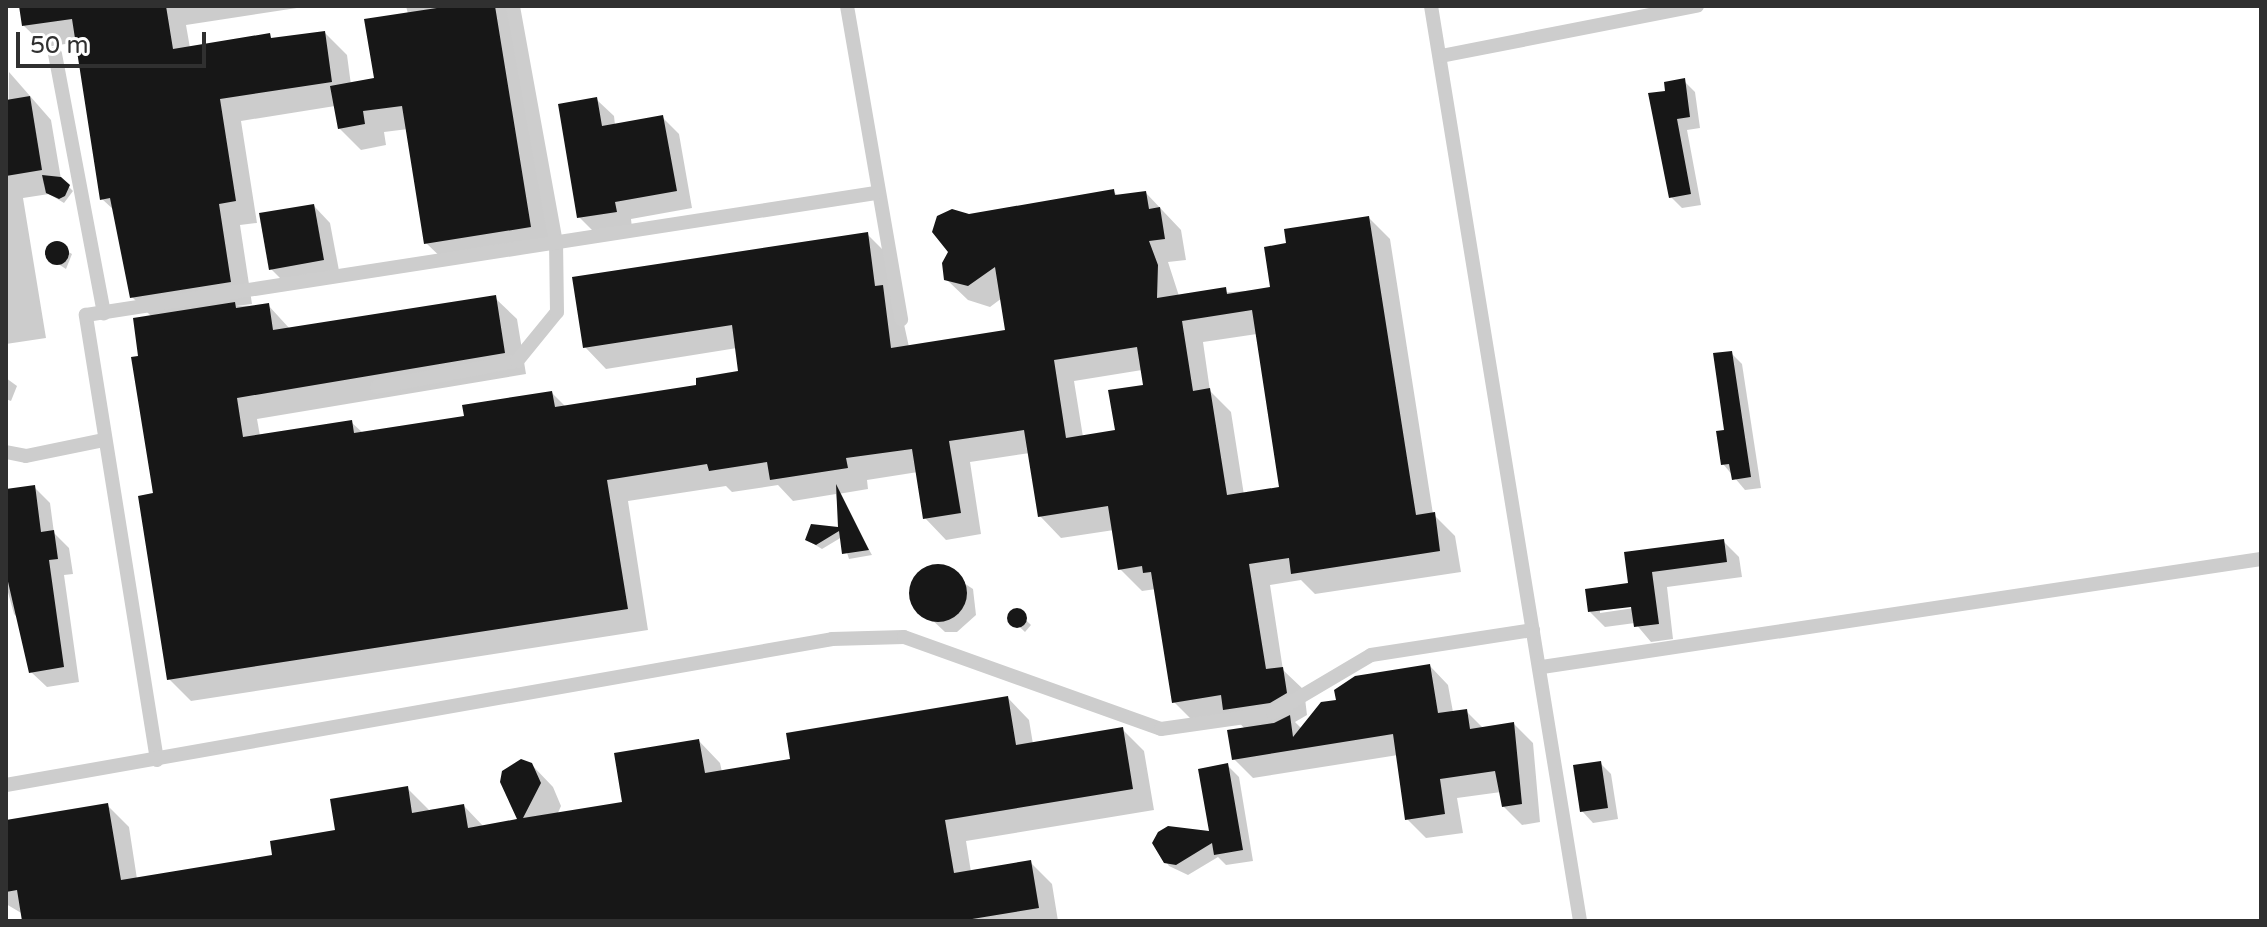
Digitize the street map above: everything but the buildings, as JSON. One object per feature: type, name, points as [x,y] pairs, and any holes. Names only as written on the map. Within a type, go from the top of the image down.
[{"type":"lane","points":[[377,387],[517,361],[557,312],[556,243],[513,6]]},
{"type":"lane","points":[[847,6],[876,193],[901,319]]},
{"type":"lane","points":[[1431,6],[1533,630],[1542,667],[1580,921]]},
{"type":"lane","points":[[1441,56],[1697,6]]},
{"type":"lane","points":[[55,54],[104,313]]},
{"type":"lane","points":[[157,760],[86,315],[876,193]]},
{"type":"lane","points":[[6,452],[26,456],[104,440]]},
{"type":"lane","points":[[1542,667],[2261,559]]},
{"type":"lane","points":[[6,785],[832,639],[889,637],[919,642],[1161,729],[1273,713],[1371,655],[1533,630]]}]
